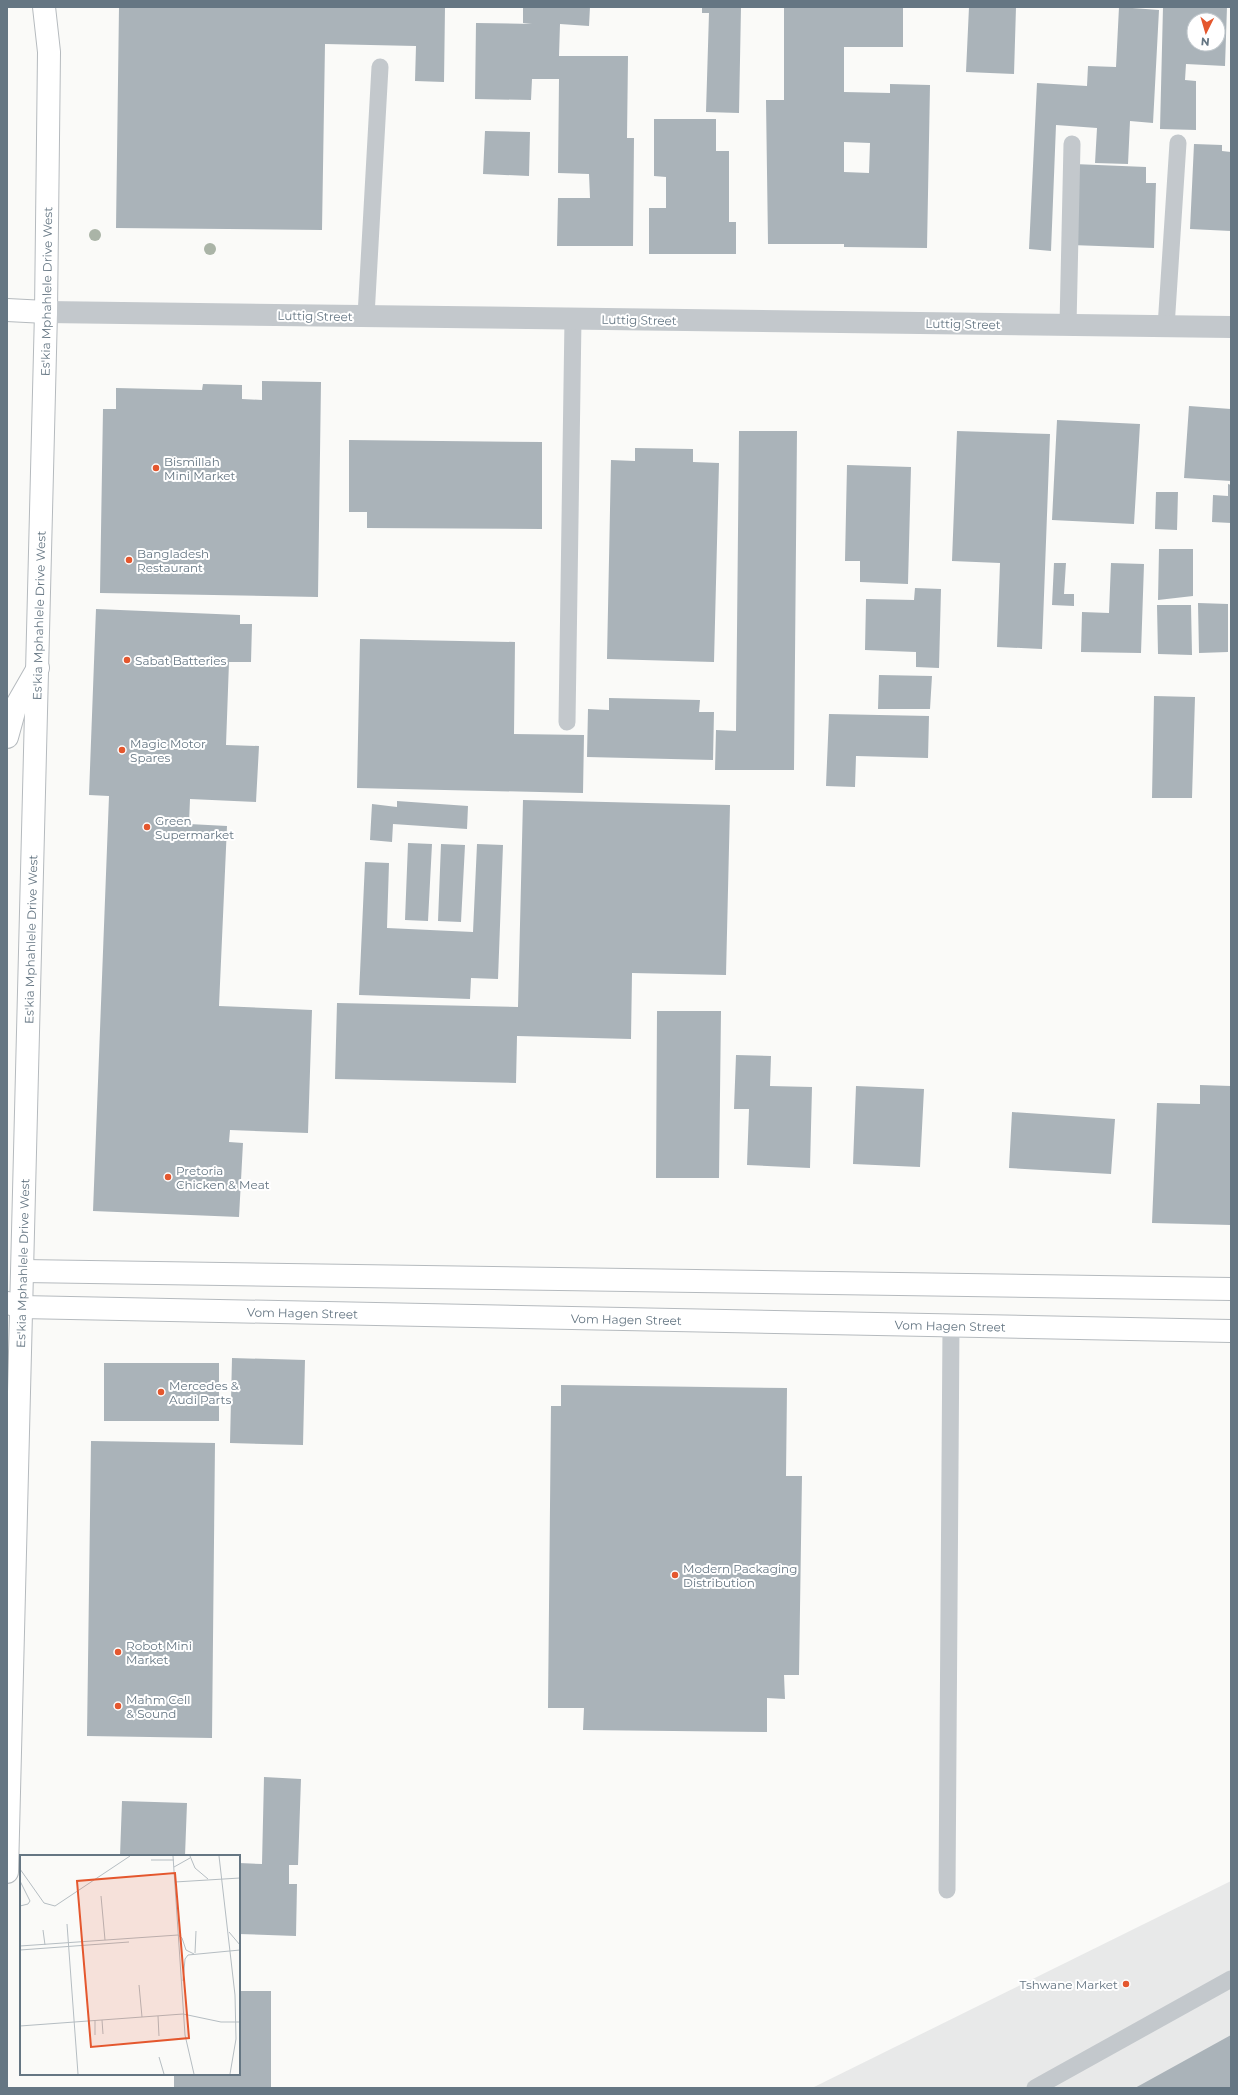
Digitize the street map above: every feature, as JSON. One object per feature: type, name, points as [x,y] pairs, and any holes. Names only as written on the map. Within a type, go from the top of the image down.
[{"type":"main road","name":"Es'kia Mphahlele Drive West","points":[[7,1872],[14,1304],[23,1271],[46,312],[48,52],[44,7]]},
{"type":"main road","points":[[7,310],[46,312]]},
{"type":"main road","points":[[7,737],[17,703],[38,667]]},
{"type":"main road","points":[[23,1271],[1231,1289]]},
{"type":"main road","name":"Vom Hagen Street","points":[[14,1304],[951,1326],[1231,1331]]},
{"type":"street","name":"Luttig Street","points":[[46,312],[1231,327]]},
{"type":"lane","points":[[366,316],[380,67]]},
{"type":"lane","points":[[1166,327],[1178,143]]},
{"type":"lane","points":[[1068,325],[1072,144]]},
{"type":"lane","points":[[567,722],[573,319]]},
{"type":"lane","points":[[947,1890],[951,1326]]},
{"type":"lane","points":[[1035,2088],[1231,1979]]},
{"type":"shaded area","name":"Tshwane Market","points":[[1231,1881],[1231,2088],[812,2088]]},
{"type":"building","points":[[119,7],[445,7],[444,82],[415,81],[416,46],[325,44],[322,230],[116,228]]},
{"type":"building","points":[[523,7],[590,7],[589,26],[560,24],[559,56],[628,56],[627,138],[634,138],[633,246],[557,246],[558,198],[590,198],[589,174],[558,173],[559,79],[532,79],[531,100],[475,99],[476,23],[532,24],[523,23]]},
{"type":"building","points":[[702,7],[741,7],[739,113],[706,112],[709,13],[702,13]]},
{"type":"building","points":[[784,7],[903,7],[903,47],[844,47],[844,92],[890,93],[890,84],[930,85],[927,248],[844,247],[844,244],[768,244],[766,100],[784,100]],"holes":[[[844,142],[870,143],[869,173],[844,172]]]},
{"type":"building","points":[[969,7],[1016,7],[1014,74],[966,72]]},
{"type":"building","points":[[1119,7],[1159,10],[1153,123],[1130,121],[1128,164],[1095,163],[1097,128],[1056,125],[1051,251],[1029,249],[1037,83],[1087,86],[1088,66],[1116,67]]},
{"type":"building","points":[[1163,7],[1227,7],[1226,36],[1226,12],[1186,12],[1186,52],[1225,52],[1225,66],[1186,64],[1185,80],[1196,81],[1196,130],[1160,129]]},
{"type":"building","points":[[654,119],[716,119],[716,151],[729,151],[729,222],[736,222],[736,254],[649,254],[649,208],[666,208],[666,177],[654,176]]},
{"type":"building","points":[[485,131],[530,132],[529,176],[483,174]]},
{"type":"building","points":[[1194,144],[1222,145],[1222,151],[1231,152],[1231,231],[1190,229]]},
{"type":"building","points":[[1074,164],[1146,167],[1146,183],[1156,183],[1154,248],[1071,245]]},
{"type":"building","points":[[262,381],[321,382],[318,597],[100,593],[103,409],[116,409],[116,388],[202,390],[203,384],[242,385],[242,399],[262,400]]},
{"type":"building","points":[[1189,406],[1231,409],[1231,481],[1184,478]]},
{"type":"building","points":[[1057,420],[1140,424],[1134,524],[1052,520]]},
{"type":"building","points":[[739,431],[797,431],[794,770],[715,770],[716,730],[736,731]]},
{"type":"building","points":[[957,431],[1050,434],[1042,649],[997,647],[1000,563],[952,561]]},
{"type":"building","points":[[349,440],[542,442],[542,529],[367,528],[367,512],[349,512]]},
{"type":"building","points":[[635,448],[693,449],[693,462],[719,463],[714,662],[607,659],[611,460],[635,461]]},
{"type":"building","points":[[847,465],[911,467],[908,584],[860,582],[860,561],[845,561]]},
{"type":"building","points":[[1228,484],[1231,485],[1231,523],[1212,522],[1213,495],[1228,496]]},
{"type":"building","points":[[1156,492],[1178,492],[1177,530],[1155,529]]},
{"type":"building","points":[[1159,549],[1193,549],[1193,596],[1158,600]]},
{"type":"building","points":[[1054,563],[1066,563],[1064,594],[1074,594],[1074,606],[1052,605]]},
{"type":"building","points":[[1111,563],[1144,564],[1141,653],[1081,652],[1082,612],[1109,613]]},
{"type":"building","points":[[915,588],[941,589],[939,668],[916,667],[916,652],[865,650],[866,599],[914,600]]},
{"type":"building","points":[[1198,603],[1228,604],[1228,652],[1199,653]]},
{"type":"building","points":[[1157,605],[1191,605],[1192,655],[1158,654]]},
{"type":"building","points":[[96,609],[240,615],[240,624],[252,624],[251,662],[229,662],[226,745],[259,746],[256,802],[190,799],[189,824],[227,826],[219,1006],[312,1010],[308,1133],[230,1130],[229,1142],[243,1143],[239,1217],[93,1211],[109,796],[89,795]]},
{"type":"building","points":[[360,639],[515,642],[514,734],[584,735],[583,793],[357,788]]},
{"type":"building","points":[[879,675],[932,676],[930,709],[878,709]]},
{"type":"building","points":[[1154,696],[1195,697],[1192,798],[1152,798]]},
{"type":"building","points":[[609,698],[700,700],[699,712],[714,712],[713,760],[587,757],[588,709],[609,710]]},
{"type":"building","points":[[829,714],[929,716],[928,758],[856,756],[855,787],[826,786]]},
{"type":"building","points":[[523,800],[730,805],[726,975],[632,973],[631,1039],[517,1036],[516,1083],[335,1079],[337,1003],[518,1007]]},
{"type":"building","points":[[397,801],[468,806],[467,829],[393,824],[392,842],[370,840],[372,804],[397,807]]},
{"type":"building","points":[[408,843],[432,844],[428,921],[405,920]]},
{"type":"building","points":[[441,844],[465,845],[461,922],[438,921]]},
{"type":"building","points":[[477,844],[503,845],[498,979],[471,978],[470,999],[359,995],[365,862],[389,863],[387,928],[473,932]]},
{"type":"building","points":[[657,1011],[721,1011],[719,1178],[656,1178]]},
{"type":"building","points":[[736,1055],[771,1056],[770,1086],[812,1087],[810,1168],[747,1165],[749,1109],[734,1109]]},
{"type":"building","points":[[1200,1085],[1231,1086],[1231,1225],[1152,1223],[1157,1103],[1200,1104]]},
{"type":"building","points":[[856,1086],[924,1089],[920,1167],[853,1164]]},
{"type":"building","points":[[1012,1112],[1115,1119],[1111,1174],[1009,1168]]},
{"type":"building","points":[[232,1358],[305,1360],[303,1445],[230,1443]]},
{"type":"building","name":"Mercedes & Audi Parts","points":[[104,1363],[219,1363],[219,1421],[104,1421]]},
{"type":"building","name":"Modern Packaging Distribution","points":[[561,1385],[787,1388],[786,1476],[802,1476],[799,1675],[784,1675],[785,1699],[767,1698],[767,1732],[583,1730],[584,1708],[548,1708],[551,1406],[561,1406]]},
{"type":"building","points":[[91,1441],[215,1443],[212,1738],[87,1736]]},
{"type":"building","points":[[264,1777],[301,1779],[298,1865],[289,1865],[289,1884],[297,1884],[296,1936],[240,1934],[240,1863],[262,1864]]},
{"type":"building","points":[[122,1801],[187,1803],[185,1855],[120,1855]]},
{"type":"building","points":[[240,1991],[271,1991],[271,2088],[174,2088],[174,2075],[240,2075]]},
{"type":"building","points":[[1231,2035],[1231,2088],[1135,2088]]},
{"type":"place","name":"Bismillah Mini Market","points":[[156,468]]},
{"type":"place","name":"Bangladesh Restaurant","points":[[129,560]]},
{"type":"place","name":"Sabat Batteries","points":[[127,660]]},
{"type":"place","name":"Magic Motor Spares","points":[[122,750]]},
{"type":"place","name":"Green Supermarket","points":[[147,827]]},
{"type":"place","name":"Pretoria Chicken & Meat","points":[[168,1177]]},
{"type":"place","name":"Mercedes & Audi Parts","points":[[161,1392]]},
{"type":"place","name":"Modern Packaging Distribution","points":[[675,1575]]},
{"type":"place","name":"Robot Mini Market","points":[[118,1652]]},
{"type":"place","name":"Mahm Cell & Sound","points":[[118,1706]]},
{"type":"place","name":"Tshwane Market","points":[[1126,1984]]}]
